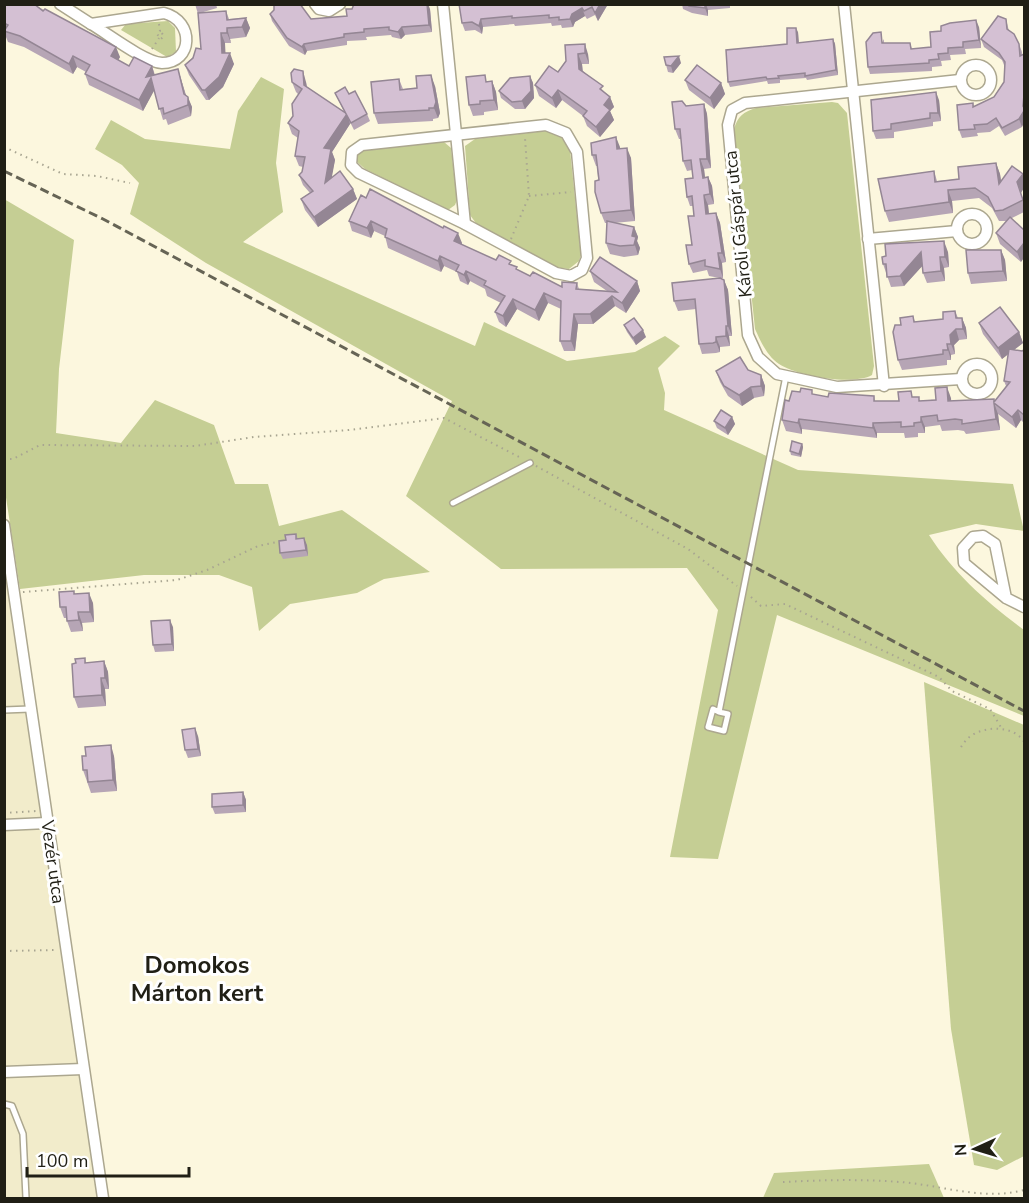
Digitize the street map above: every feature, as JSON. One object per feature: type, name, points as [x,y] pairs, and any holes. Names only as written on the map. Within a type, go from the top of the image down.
[{"type":"street","points":[[60,4],[72,8],[91,24],[154,62],[170,62],[183,51],[187,35],[180,20],[164,13],[91,24]]},
{"type":"street","points":[[315,4],[319,9],[329,11],[340,4]]},
{"type":"street","points":[[443,4],[465,224]]},
{"type":"street","points":[[844,4],[884,386]]},
{"type":"street","name":"Károli Gáspár utca","points":[[960,80],[745,103],[732,110],[728,125],[748,335],[758,357],[777,374],[837,387],[884,386],[961,379]]},
{"type":"street","points":[[546,125],[566,133],[578,152],[587,258],[582,270],[571,276],[563,275],[359,172],[351,160],[352,152],[362,145],[456,134],[546,125]]},
{"type":"street","points":[[868,239],[957,231]]},
{"type":"street","name":"Vezér utca","points":[[4,525],[103,1198]]},
{"type":"street","points":[[1006,598],[995,544],[983,536],[973,537],[963,548],[964,563],[1006,598],[1024,607]]},
{"type":"street","points":[[4,825],[47,823]]},
{"type":"street","points":[[4,1072],[83,1068]]},
{"type":"lane","points":[[719,712],[786,376]]},
{"type":"lane","points":[[453,504],[530,463]]},
{"type":"lane","points":[[4,710],[32,709]]},
{"type":"lane","points":[[712,710],[719,712],[728,714],[724,731],[708,727],[712,710]]},
{"type":"lane","points":[[4,1104],[12,1106],[23,1134],[26,1198]]},
{"type":"path","points":[[147,58],[159,38]]},
{"type":"path","points":[[507,247],[529,196],[524,127]]},
{"type":"path","points":[[4,147],[63,174],[98,176],[130,183]]},
{"type":"path","points":[[529,196],[580,192]]},
{"type":"path","points":[[4,459],[13,459],[40,445],[195,446],[254,437],[359,429],[444,418],[688,549],[761,606],[785,604],[939,677],[952,691],[990,709],[1002,729]]},
{"type":"path","points":[[15,593],[177,580],[207,570],[258,546],[282,541]]},
{"type":"path","points":[[961,747],[971,736],[987,729],[1013,732],[1024,742]]},
{"type":"path","points":[[4,813],[36,811]]},
{"type":"path","points":[[4,951],[59,950]]},
{"type":"path","points":[[783,1182],[825,1179],[902,1182],[958,1192],[1024,1190]]},
{"type":"shaded area","points":[[4,570],[48,827],[109,1198],[5,1198]]},
{"type":"green space","points":[[168,21],[175,28],[176,52],[167,57],[121,30],[126,24]]},
{"type":"green space","points":[[261,77],[284,89],[276,163],[283,212],[243,242],[475,346],[484,322],[567,361],[635,352],[665,336],[680,346],[658,368],[665,393],[664,410],[798,470],[1013,484],[1024,531],[976,524],[929,535],[972,587],[1024,630],[1024,716],[777,615],[718,859],[670,857],[718,610],[687,568],[501,569],[406,496],[452,401],[206,263],[130,214],[139,183],[122,165],[95,149],[111,120],[145,139],[230,149],[238,111]]},
{"type":"green space","points":[[838,103],[847,113],[874,366],[872,375],[852,380],[811,376],[787,368],[771,357],[757,334],[734,129],[742,115],[756,108]]},
{"type":"green space","points":[[546,131],[561,137],[570,150],[581,255],[579,261],[569,269],[559,268],[478,226],[470,215],[465,146],[475,139]]},
{"type":"green space","points":[[444,142],[451,148],[457,200],[455,205],[448,210],[365,169],[356,161],[359,151],[365,149]]},
{"type":"green space","points":[[4,199],[74,240],[59,369],[56,433],[121,443],[155,400],[214,425],[235,484],[268,484],[279,526],[342,510],[430,572],[384,579],[357,593],[290,604],[259,631],[252,587],[219,575],[144,575],[20,589],[5,491]]},
{"type":"green space","points":[[924,682],[1024,725],[1024,1156],[997,1170],[974,1165],[951,1029]]},
{"type":"green space","points":[[929,1164],[944,1198],[763,1198],[774,1173]]},
{"type":"building","points":[[5,4],[34,4],[43,11],[45,9],[116,47],[111,56],[129,66],[134,57],[152,66],[146,77],[178,69],[184,94],[188,97],[188,105],[164,114],[163,108],[159,109],[151,78],[139,100],[85,74],[90,65],[73,56],[69,64],[20,36],[4,31],[8,25],[4,23]]},
{"type":"building","points":[[274,4],[300,4],[311,19],[347,16],[346,9],[352,9],[354,4],[427,4],[429,25],[402,27],[398,32],[389,30],[389,27],[364,29],[364,32],[344,34],[344,37],[304,44],[302,47],[287,38],[270,14],[274,10]]},
{"type":"building","points":[[459,4],[600,4],[595,13],[592,7],[584,11],[582,8],[572,14],[570,19],[559,20],[559,17],[549,18],[549,15],[512,18],[512,16],[481,19],[479,26],[472,22],[462,23]]},
{"type":"building","points":[[687,4],[705,4],[705,8],[689,6]]},
{"type":"building","points":[[226,11],[227,20],[246,18],[242,27],[227,28],[227,33],[221,33],[222,53],[230,53],[219,77],[205,90],[202,90],[185,65],[193,58],[196,48],[201,49],[198,13]]},
{"type":"building","points":[[998,16],[1006,19],[1007,29],[1014,34],[1019,44],[1020,56],[1024,54],[1024,111],[1019,119],[1002,128],[996,118],[987,124],[974,125],[975,129],[959,130],[957,105],[973,103],[973,107],[994,97],[1004,82],[1005,62],[999,53],[981,39]]},
{"type":"building","points":[[976,20],[979,40],[963,42],[963,47],[948,48],[948,53],[938,54],[939,59],[929,60],[929,63],[868,67],[866,42],[873,33],[881,32],[882,43],[910,43],[911,49],[931,47],[930,32],[941,31],[941,26],[950,23]]},
{"type":"building","points":[[787,28],[796,28],[797,43],[833,39],[836,70],[805,76],[805,73],[778,76],[779,78],[767,79],[766,77],[728,82],[726,50],[787,44]]},
{"type":"building","points":[[585,44],[585,53],[578,54],[579,69],[603,86],[600,89],[610,97],[604,105],[610,110],[596,127],[583,116],[587,111],[558,90],[552,98],[535,85],[549,66],[558,72],[566,61],[565,45]]},
{"type":"building","points":[[679,56],[671,66],[666,65],[664,57]]},
{"type":"building","points":[[697,65],[721,83],[710,98],[685,80]]},
{"type":"building","points":[[294,69],[303,71],[304,85],[347,114],[324,148],[331,149],[325,183],[340,171],[353,189],[314,217],[301,199],[313,191],[299,175],[302,172],[305,157],[295,156],[299,131],[288,123],[293,116],[292,104],[302,89],[292,82],[291,73]]},
{"type":"building","points":[[431,75],[436,102],[434,108],[374,113],[371,82],[399,79],[400,90],[417,88],[416,76]]},
{"type":"building","points":[[485,75],[486,82],[492,81],[494,100],[469,105],[466,77]]},
{"type":"building","points":[[530,76],[531,91],[522,101],[512,102],[499,91],[510,78]]},
{"type":"building","points":[[345,87],[349,94],[355,91],[367,114],[351,123],[335,93]]},
{"type":"building","points":[[936,92],[938,113],[930,113],[930,118],[891,124],[891,129],[873,131],[871,100]]},
{"type":"building","points":[[682,101],[686,106],[704,104],[707,159],[700,159],[703,178],[708,177],[710,194],[704,195],[706,214],[716,213],[722,253],[718,253],[720,269],[705,266],[705,260],[689,264],[686,245],[692,245],[688,216],[694,216],[692,196],[687,197],[685,179],[693,178],[691,160],[683,161],[680,129],[675,129],[672,102]]},
{"type":"building","points":[[616,137],[617,149],[627,148],[631,210],[601,213],[595,192],[595,181],[599,180],[596,155],[592,155],[591,143]]},
{"type":"building","points":[[996,163],[999,184],[1012,166],[1023,174],[1017,182],[1023,200],[1003,210],[995,211],[988,197],[975,188],[948,190],[949,202],[885,211],[878,179],[934,171],[935,182],[959,179],[958,167]]},
{"type":"building","points":[[370,189],[443,228],[444,226],[458,233],[454,241],[496,260],[499,255],[511,261],[509,264],[517,267],[516,269],[530,276],[533,272],[562,287],[562,282],[577,283],[576,289],[617,292],[590,271],[600,257],[637,281],[622,303],[612,296],[590,314],[574,314],[571,341],[560,341],[561,301],[544,293],[535,310],[513,299],[503,316],[495,312],[505,296],[484,285],[486,281],[466,271],[464,275],[456,271],[459,265],[440,256],[438,261],[385,237],[387,229],[371,221],[367,228],[349,221],[361,195],[366,198]]},
{"type":"building","points":[[1010,217],[1024,230],[1024,243],[1017,252],[996,233]]},
{"type":"building","points":[[607,221],[634,227],[632,236],[636,237],[634,245],[620,246],[606,243]]},
{"type":"building","points":[[944,241],[945,257],[940,257],[941,271],[923,273],[921,252],[900,276],[887,277],[886,264],[883,264],[882,257],[886,256],[885,244]]},
{"type":"building","points":[[966,250],[1001,250],[1003,271],[968,273]]},
{"type":"building","points":[[720,278],[724,280],[728,326],[726,326],[726,336],[716,337],[716,342],[713,343],[699,344],[695,299],[674,301],[672,283]]},
{"type":"building","points":[[1000,307],[1019,332],[998,348],[979,323]]},
{"type":"building","points":[[955,311],[956,318],[962,318],[963,329],[956,329],[950,335],[951,344],[947,344],[948,350],[943,350],[943,354],[898,360],[893,332],[895,325],[901,325],[900,318],[913,316],[914,322],[943,319],[943,312]]},
{"type":"building","points":[[634,318],[643,330],[633,338],[624,325]]},
{"type":"building","points":[[1009,349],[1024,350],[1024,415],[1018,410],[1012,417],[994,403],[996,419],[962,424],[962,420],[955,419],[938,421],[937,415],[921,417],[921,422],[914,423],[914,426],[901,427],[901,422],[873,423],[873,428],[799,419],[798,423],[782,420],[785,400],[789,401],[792,391],[800,392],[801,388],[812,390],[812,394],[828,397],[829,393],[874,396],[874,401],[899,401],[898,392],[911,391],[912,397],[919,397],[919,401],[936,400],[935,388],[947,387],[948,401],[994,399],[994,402],[1010,382],[1004,381]]},
{"type":"building","points":[[740,357],[748,370],[761,375],[761,386],[751,387],[739,395],[724,386],[716,371]]},
{"type":"building","points":[[721,410],[732,417],[725,428],[714,421]]},
{"type":"building","points":[[792,441],[802,444],[799,454],[790,451]]},
{"type":"building","points":[[296,534],[296,539],[304,538],[306,550],[280,553],[279,541],[286,540],[285,535]]},
{"type":"building","points":[[74,591],[74,594],[89,593],[90,612],[78,612],[79,620],[67,621],[66,607],[60,607],[59,592]]},
{"type":"building","points":[[170,620],[172,644],[153,645],[151,621]]},
{"type":"building","points":[[85,658],[85,663],[104,661],[105,678],[101,678],[102,695],[74,697],[72,664],[76,663],[75,659]]},
{"type":"building","points":[[195,728],[198,749],[185,750],[182,730]]},
{"type":"building","points":[[111,745],[113,780],[88,782],[87,770],[83,770],[82,756],[86,756],[85,747]]},
{"type":"building","points":[[243,792],[243,805],[212,807],[212,794]]},
{"type":"railway","points":[[4,171],[103,219],[1024,711]]},
{"type":"district","name":"Domokos Márton kert","points":[[197,979]]}]
